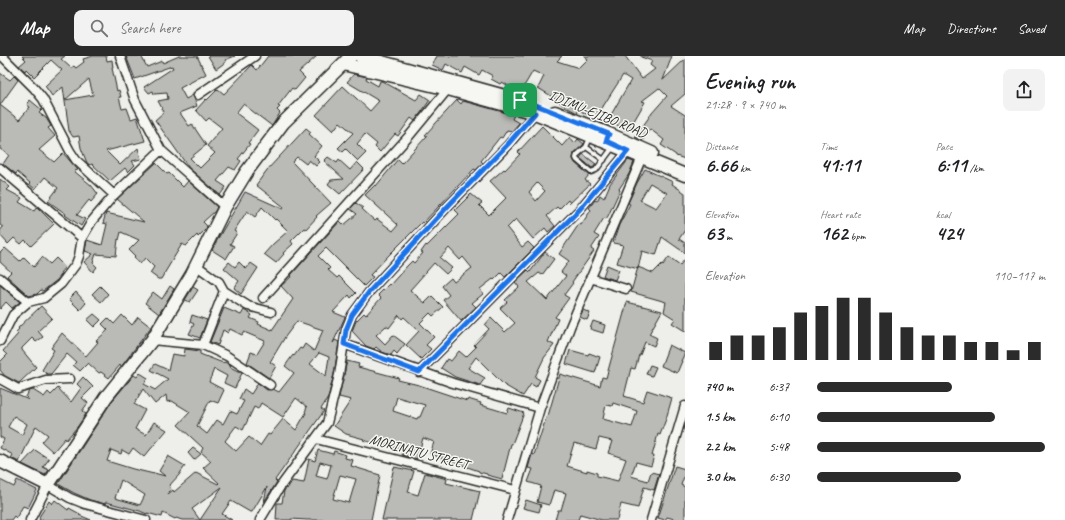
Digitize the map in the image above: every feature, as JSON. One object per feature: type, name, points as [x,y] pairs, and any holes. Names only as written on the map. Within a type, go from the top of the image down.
[{"type":"main road","name":"IDIMU-EJIBO ROAD","points":[[360,56],[518,104],[535,113],[592,136],[610,140],[685,166]]},
{"type":"main road","name":"IDIMU-EJIBO ROAD","points":[[347,60],[448,89],[518,104],[536,105],[610,140],[628,151],[685,175]]},
{"type":"main road","points":[[0,461],[48,485],[106,396],[152,340],[197,266],[225,207],[247,170],[283,123],[347,60]]},
{"type":"street","points":[[120,56],[135,100],[161,150],[225,207]]},
{"type":"street","points":[[198,95],[255,56]]},
{"type":"street","points":[[2,57],[34,88],[43,99],[76,160],[114,195]]},
{"type":"street","points":[[263,298],[410,135],[448,89]]},
{"type":"street","points":[[260,520],[280,487],[327,423],[339,376],[346,330],[352,315],[369,292],[449,205],[508,144],[535,113]]},
{"type":"street","points":[[0,341],[13,315],[28,302],[44,298],[61,284],[76,264],[82,238],[92,221],[114,195],[161,150]]},
{"type":"street","points":[[419,372],[580,209],[628,151]]},
{"type":"street","points":[[507,520],[540,408],[570,327],[642,157]]},
{"type":"street","points":[[0,168],[82,238]]},
{"type":"street","points":[[197,266],[219,282],[224,291],[248,306],[271,312]]},
{"type":"street","points":[[0,278],[28,302]]},
{"type":"street","points":[[590,278],[626,289]]},
{"type":"street","points":[[203,345],[224,291]]},
{"type":"street","points":[[152,340],[203,345],[227,356],[270,385]]},
{"type":"street","points":[[344,344],[453,384],[540,408]]},
{"type":"street","points":[[0,379],[18,388],[46,380],[70,379]]},
{"type":"street","points":[[651,520],[685,406]]},
{"type":"street","name":"MORINATU STREET","points":[[316,438],[515,490]]},
{"type":"street","points":[[30,520],[48,485],[70,498],[85,504],[124,517],[146,520]]},
{"type":"lane","points":[[592,136],[586,147],[577,155],[576,158],[591,172],[596,170],[604,160],[610,140]]},
{"type":"lane","points":[[586,147],[604,160]]},
{"type":"building","points":[[22,56],[65,56],[61,59],[71,68],[74,66],[76,68],[84,62],[83,59],[93,56],[106,56],[107,61],[112,60],[112,68],[117,91],[119,90],[121,97],[119,97],[122,109],[127,108],[131,119],[137,117],[145,141],[106,151],[120,165],[138,148],[141,159],[132,161],[135,165],[128,172],[125,168],[110,181],[92,164],[90,165],[87,163],[81,148],[79,136],[73,137],[69,131],[63,87],[52,96],[45,86],[62,70],[51,60],[34,77],[26,69],[25,71],[19,66],[26,60]],"holes":[[[89,79],[93,95],[65,100]]]},
{"type":"building","points":[[126,56],[141,56],[147,67],[162,61],[163,63],[179,56],[197,56],[206,74],[180,88],[186,99],[193,95],[197,106],[180,113],[189,126],[192,124],[206,145],[190,158],[200,168],[215,153],[207,146],[222,128],[209,118],[206,121],[196,110],[206,99],[207,100],[218,89],[224,94],[252,65],[257,70],[268,56],[317,56],[299,72],[305,78],[295,90],[292,88],[278,106],[280,107],[277,110],[280,113],[272,126],[243,104],[236,113],[258,130],[248,143],[250,144],[238,159],[241,161],[235,170],[229,167],[217,181],[226,187],[220,195],[189,168],[155,120],[164,112],[158,101],[168,99],[167,93],[154,94],[153,91],[149,93],[144,87],[173,68],[172,66],[135,79]]},
{"type":"building","points":[[208,56],[235,56],[225,60],[226,62],[216,69]]},
{"type":"building","points":[[437,56],[562,56],[557,61],[579,68],[588,59],[584,56],[625,56],[642,79],[655,69],[650,65],[652,61],[641,56],[672,56],[663,80],[685,59],[685,94],[671,106],[685,115],[685,159],[676,156],[661,145],[664,140],[650,129],[642,141],[635,137],[652,113],[667,96],[659,88],[642,101],[645,102],[628,131],[608,120],[631,80],[623,75],[595,119],[579,110],[577,113],[538,88],[544,76],[533,71],[520,93],[502,82],[500,84],[491,79],[493,76],[482,70],[479,75],[465,67],[462,73],[446,64],[443,70],[432,65]]},
{"type":"building","points":[[0,73],[10,80],[14,76],[18,80],[0,105]]},
{"type":"building","points":[[354,74],[367,77],[366,79],[378,86],[380,81],[382,81],[416,100],[421,94],[430,100],[415,121],[411,118],[398,136],[395,134],[380,152],[375,147],[377,144],[365,134],[357,144],[366,153],[358,161],[346,149],[343,152],[338,148],[353,133],[340,122],[333,131],[316,115],[343,86],[370,111],[379,101],[347,82]]},
{"type":"building","points":[[30,100],[42,110],[39,113],[46,118],[51,126],[48,128],[55,136],[39,150],[54,162],[63,153],[78,170],[74,171],[91,185],[98,194],[91,202],[89,200],[77,215],[85,219],[81,226],[48,201],[58,188],[45,177],[35,189],[17,172],[16,174],[3,164],[9,155],[0,149],[0,105],[19,120],[30,107],[27,105]]},
{"type":"building","points":[[457,100],[461,104],[463,101],[514,115],[512,119],[519,123],[512,131],[507,130],[502,138],[500,137],[481,161],[483,163],[476,170],[474,169],[423,223],[422,222],[389,255],[370,275],[373,277],[364,286],[326,248],[318,256],[330,268],[328,270],[337,278],[339,276],[356,293],[351,298],[349,295],[333,312],[345,317],[333,343],[335,340],[339,342],[334,374],[328,398],[321,409],[324,411],[275,480],[277,482],[264,502],[267,487],[252,512],[231,501],[222,514],[232,520],[200,520],[182,520],[175,519],[163,513],[162,517],[147,514],[106,502],[105,504],[90,500],[58,484],[112,401],[134,375],[137,377],[140,373],[148,378],[144,384],[155,390],[168,379],[151,370],[155,364],[168,370],[172,354],[184,356],[185,349],[200,351],[200,354],[231,365],[230,367],[242,373],[235,388],[224,383],[227,376],[214,369],[209,382],[224,390],[218,403],[210,400],[197,426],[207,434],[217,420],[223,424],[230,411],[237,414],[244,401],[239,399],[244,389],[251,394],[258,383],[267,390],[273,389],[279,392],[294,373],[285,366],[293,355],[294,356],[300,348],[302,349],[305,344],[314,351],[323,330],[297,321],[285,337],[270,362],[276,366],[269,378],[247,363],[251,352],[257,354],[265,341],[244,332],[242,335],[230,329],[228,333],[223,330],[218,345],[210,342],[224,308],[241,315],[244,310],[252,315],[250,318],[259,322],[258,324],[272,330],[293,299],[281,286],[292,276],[291,275],[340,221],[344,225],[357,214],[350,209],[356,203],[375,221],[377,219],[393,231],[398,225],[365,195],[375,185],[376,186],[398,159],[402,163]],"holes":[[[319,353],[329,357],[326,376],[310,364]],[[143,389],[155,404],[166,395],[167,402],[172,401],[190,412],[178,425],[203,448],[201,452],[211,461],[203,468],[219,483],[218,484],[196,473],[174,492],[173,490],[168,494],[171,489],[169,486],[185,466],[168,456],[159,471],[165,476],[133,469],[107,461],[111,450],[121,454],[122,450],[129,454],[133,448],[144,457],[167,430],[154,422],[146,435],[135,429],[145,410],[134,404]],[[296,398],[307,407],[306,413],[296,430],[283,419],[270,435],[268,434],[260,446],[249,437],[236,451],[225,441],[236,426],[243,430],[254,407],[258,409],[261,403],[283,417]],[[121,480],[145,495],[140,505],[115,498]],[[222,487],[200,520],[192,509]]]},
{"type":"building","points":[[542,126],[562,146],[570,137],[575,143],[578,139],[584,144],[574,153],[573,159],[575,163],[589,175],[585,180],[590,184],[570,203],[568,200],[559,209],[557,207],[547,216],[555,226],[548,232],[545,228],[533,239],[516,219],[507,228],[522,247],[528,242],[534,248],[505,277],[501,273],[494,280],[493,279],[480,289],[483,294],[472,303],[476,307],[461,321],[443,300],[449,295],[442,286],[451,278],[454,282],[472,268],[463,257],[460,260],[449,248],[440,258],[452,268],[446,274],[434,263],[410,290],[425,303],[432,296],[443,307],[433,316],[430,313],[420,323],[434,337],[426,345],[431,349],[421,359],[406,345],[419,331],[404,317],[402,319],[399,315],[389,328],[386,326],[376,335],[385,344],[393,335],[405,344],[397,354],[394,351],[391,355],[382,352],[376,347],[374,349],[366,346],[352,331],[356,321],[364,313],[366,315],[381,298],[378,295],[389,284],[390,285],[412,261],[414,263],[423,253],[421,252],[426,245],[427,246],[459,214],[455,210],[471,194],[482,203],[479,205],[489,215],[506,198],[490,181],[504,169],[505,170],[520,154],[518,152]],"holes":[[[537,183],[545,191],[536,201],[529,192]]]},
{"type":"building","points":[[306,128],[311,132],[309,134],[322,146],[314,156],[320,162],[316,166],[309,160],[306,164],[297,157],[292,162],[331,203],[316,216],[317,217],[306,229],[304,228],[291,241],[293,244],[283,253],[284,254],[276,263],[264,254],[288,231],[262,207],[255,217],[247,211],[234,231],[237,233],[230,244],[234,246],[226,259],[212,250],[245,192],[283,209],[284,207],[256,185],[267,170]]},
{"type":"building","points":[[583,154],[596,164],[594,167],[592,168],[580,158]]},
{"type":"building","points":[[328,157],[337,163],[339,160],[350,170],[357,162],[364,169],[340,194],[328,184],[331,180],[344,179],[324,161]]},
{"type":"building","points":[[628,160],[634,162],[629,174],[619,189],[620,190],[608,216],[606,219],[604,218],[594,234],[599,237],[591,249],[594,251],[564,295],[569,298],[555,317],[558,319],[548,342],[554,345],[544,358],[535,377],[540,380],[536,387],[531,384],[523,396],[504,385],[476,357],[468,368],[485,378],[480,385],[455,377],[441,368],[447,359],[451,361],[459,351],[466,357],[476,347],[474,345],[489,329],[485,325],[491,318],[505,332],[515,323],[500,308],[507,302],[505,300],[519,287],[515,282],[528,270],[530,272],[545,252],[554,259],[542,275],[539,273],[528,282],[547,300],[566,276],[561,272],[569,261],[559,254],[579,224],[581,225],[591,210],[589,208],[595,200],[597,201],[600,195],[604,198],[610,184]]},
{"type":"building","points":[[156,163],[183,187],[188,181],[217,207],[215,211],[203,222],[207,226],[206,229],[198,237],[197,235],[186,246],[182,244],[161,279],[158,279],[150,273],[154,267],[145,258],[140,264],[129,250],[139,240],[121,232],[119,240],[118,239],[116,256],[96,254],[93,263],[97,267],[93,272],[84,262],[93,254],[85,251],[87,240],[102,245],[107,224],[103,223],[106,213],[144,222],[117,199]]},
{"type":"building","points":[[645,169],[673,182],[672,184],[685,193],[685,230],[679,239],[685,243],[685,253],[662,237],[656,255],[642,251],[638,269],[617,263],[623,245],[613,243],[619,225],[630,204],[628,203]],"holes":[[[650,183],[667,193],[656,208],[640,200]]]},
{"type":"building","points":[[0,179],[10,187],[7,190],[22,198],[19,202],[34,211],[37,207],[54,224],[31,246],[25,240],[21,244],[14,238],[8,244],[0,235],[0,231],[3,227],[0,225]]},
{"type":"building","points":[[5,248],[20,261],[24,257],[34,267],[42,257],[50,264],[56,258],[65,267],[57,280],[43,291],[41,290],[37,294],[29,296],[7,276],[11,272],[0,262],[0,253]]},
{"type":"building","points":[[669,257],[680,265],[685,259],[685,331],[672,323],[675,319],[664,312],[666,302],[631,292],[638,267],[653,273],[662,264],[663,265]]},
{"type":"building","points":[[229,262],[235,267],[239,262],[246,269],[251,263],[258,268],[241,294],[234,288],[239,281],[224,268]]},
{"type":"building","points":[[607,265],[619,270],[615,280],[603,276]]},
{"type":"building","points":[[0,285],[20,302],[12,308],[6,302],[0,309]]},
{"type":"building","points":[[100,286],[108,294],[101,302],[92,294]]},
{"type":"building","points":[[170,286],[174,289],[159,314],[145,303],[153,292],[162,299]]},
{"type":"building","points":[[193,287],[198,290],[190,302],[185,300]]},
{"type":"building","points":[[76,292],[86,303],[80,310],[69,299]]},
{"type":"building","points":[[627,302],[662,311],[649,334],[657,338],[654,346],[645,342],[635,369],[631,368],[624,396],[643,402],[647,390],[672,398],[660,435],[658,434],[651,466],[636,462],[631,476],[648,481],[651,472],[659,474],[654,490],[644,487],[638,508],[621,504],[617,520],[602,520],[580,514],[578,520],[555,520],[558,510],[561,510],[566,493],[554,490],[549,505],[537,502],[541,486],[528,482],[533,469],[528,468],[532,454],[534,455],[547,415],[548,416],[560,374],[600,386],[602,377],[606,378]],"holes":[[[613,403],[637,411],[632,427],[603,419],[606,405],[612,406]],[[599,438],[612,441],[608,453],[626,459],[618,481],[597,476],[597,473],[587,470],[587,472],[567,466],[574,443],[596,449]]]},
{"type":"building","points":[[41,306],[52,318],[38,331],[43,337],[36,342],[32,338],[22,348],[36,367],[19,383],[5,376],[0,370],[0,362],[7,355],[3,351],[18,334],[16,332],[19,329],[18,328]]},
{"type":"building","points":[[583,310],[590,313],[587,320],[580,317]]},
{"type":"building","points":[[94,314],[101,320],[94,327],[87,320]]},
{"type":"building","points":[[122,315],[132,325],[138,317],[151,327],[121,367],[120,365],[109,378],[101,372],[99,373],[88,363],[80,371],[73,365],[76,362],[67,354],[51,374],[47,374],[42,370],[54,350],[51,348],[62,333],[86,356],[98,342],[96,341],[108,330],[102,324],[108,318],[114,324]]},
{"type":"building","points":[[192,315],[207,320],[200,338],[189,334],[194,324],[190,322]]},
{"type":"building","points":[[593,321],[605,325],[603,333],[590,329]]},
{"type":"building","points":[[669,345],[685,353],[677,373],[661,366]]},
{"type":"building","points":[[570,350],[588,355],[589,353],[600,357],[595,373],[566,364]]},
{"type":"building","points":[[347,361],[359,364],[358,367],[399,378],[398,380],[419,385],[467,401],[468,399],[481,403],[480,405],[507,413],[509,408],[524,413],[511,444],[502,479],[430,454],[434,442],[423,438],[417,459],[402,455],[403,450],[383,444],[383,446],[346,434],[334,426],[351,400],[339,397]],"holes":[[[397,397],[425,405],[420,417],[417,419],[393,411]]]},
{"type":"building","points":[[650,365],[656,367],[652,376],[646,374]]},
{"type":"building","points":[[83,377],[93,387],[82,398],[88,403],[82,411],[86,414],[66,440],[65,438],[53,452],[42,442],[48,435],[36,426],[19,462],[11,458],[13,455],[0,448],[4,439],[0,437],[0,388],[29,400],[26,397],[29,391],[33,390],[44,397],[48,392],[51,395],[58,388],[71,402],[81,388],[77,384]],"holes":[[[14,416],[27,424],[22,435],[8,427]]]},
{"type":"building","points":[[193,448],[201,454],[194,460],[188,453]]},
{"type":"building","points":[[35,450],[49,459],[43,467],[49,470],[45,475],[22,464]]},
{"type":"building","points":[[318,450],[333,454],[334,451],[346,455],[345,458],[353,460],[351,466],[380,475],[371,520],[276,520],[277,503],[282,503],[284,491],[292,481],[304,483],[309,459],[315,461]],"holes":[[[320,462],[331,465],[327,479],[316,476]],[[340,475],[356,479],[349,503],[333,499]]]},
{"type":"building","points":[[675,466],[685,469],[685,474],[681,485],[685,487],[685,520],[667,517],[665,520],[658,518]]},
{"type":"building","points":[[394,467],[414,471],[408,492],[418,495],[425,473],[447,479],[446,483],[480,491],[473,520],[382,520]]},
{"type":"building","points":[[0,480],[14,487],[17,480],[37,490],[28,508],[23,506],[16,518],[14,516],[11,520],[0,520]]},
{"type":"building","points":[[55,500],[68,510],[69,508],[80,514],[79,515],[91,520],[39,520],[39,517],[49,501],[52,504]]},
{"type":"building","points":[[526,500],[541,505],[539,512],[523,508]]},
{"type":"route","points":[[520,100],[609,134],[606,141],[628,151],[580,209],[419,372],[344,344],[346,330],[352,315],[369,292],[449,205],[508,144],[535,113],[517,108],[520,100]]}]
